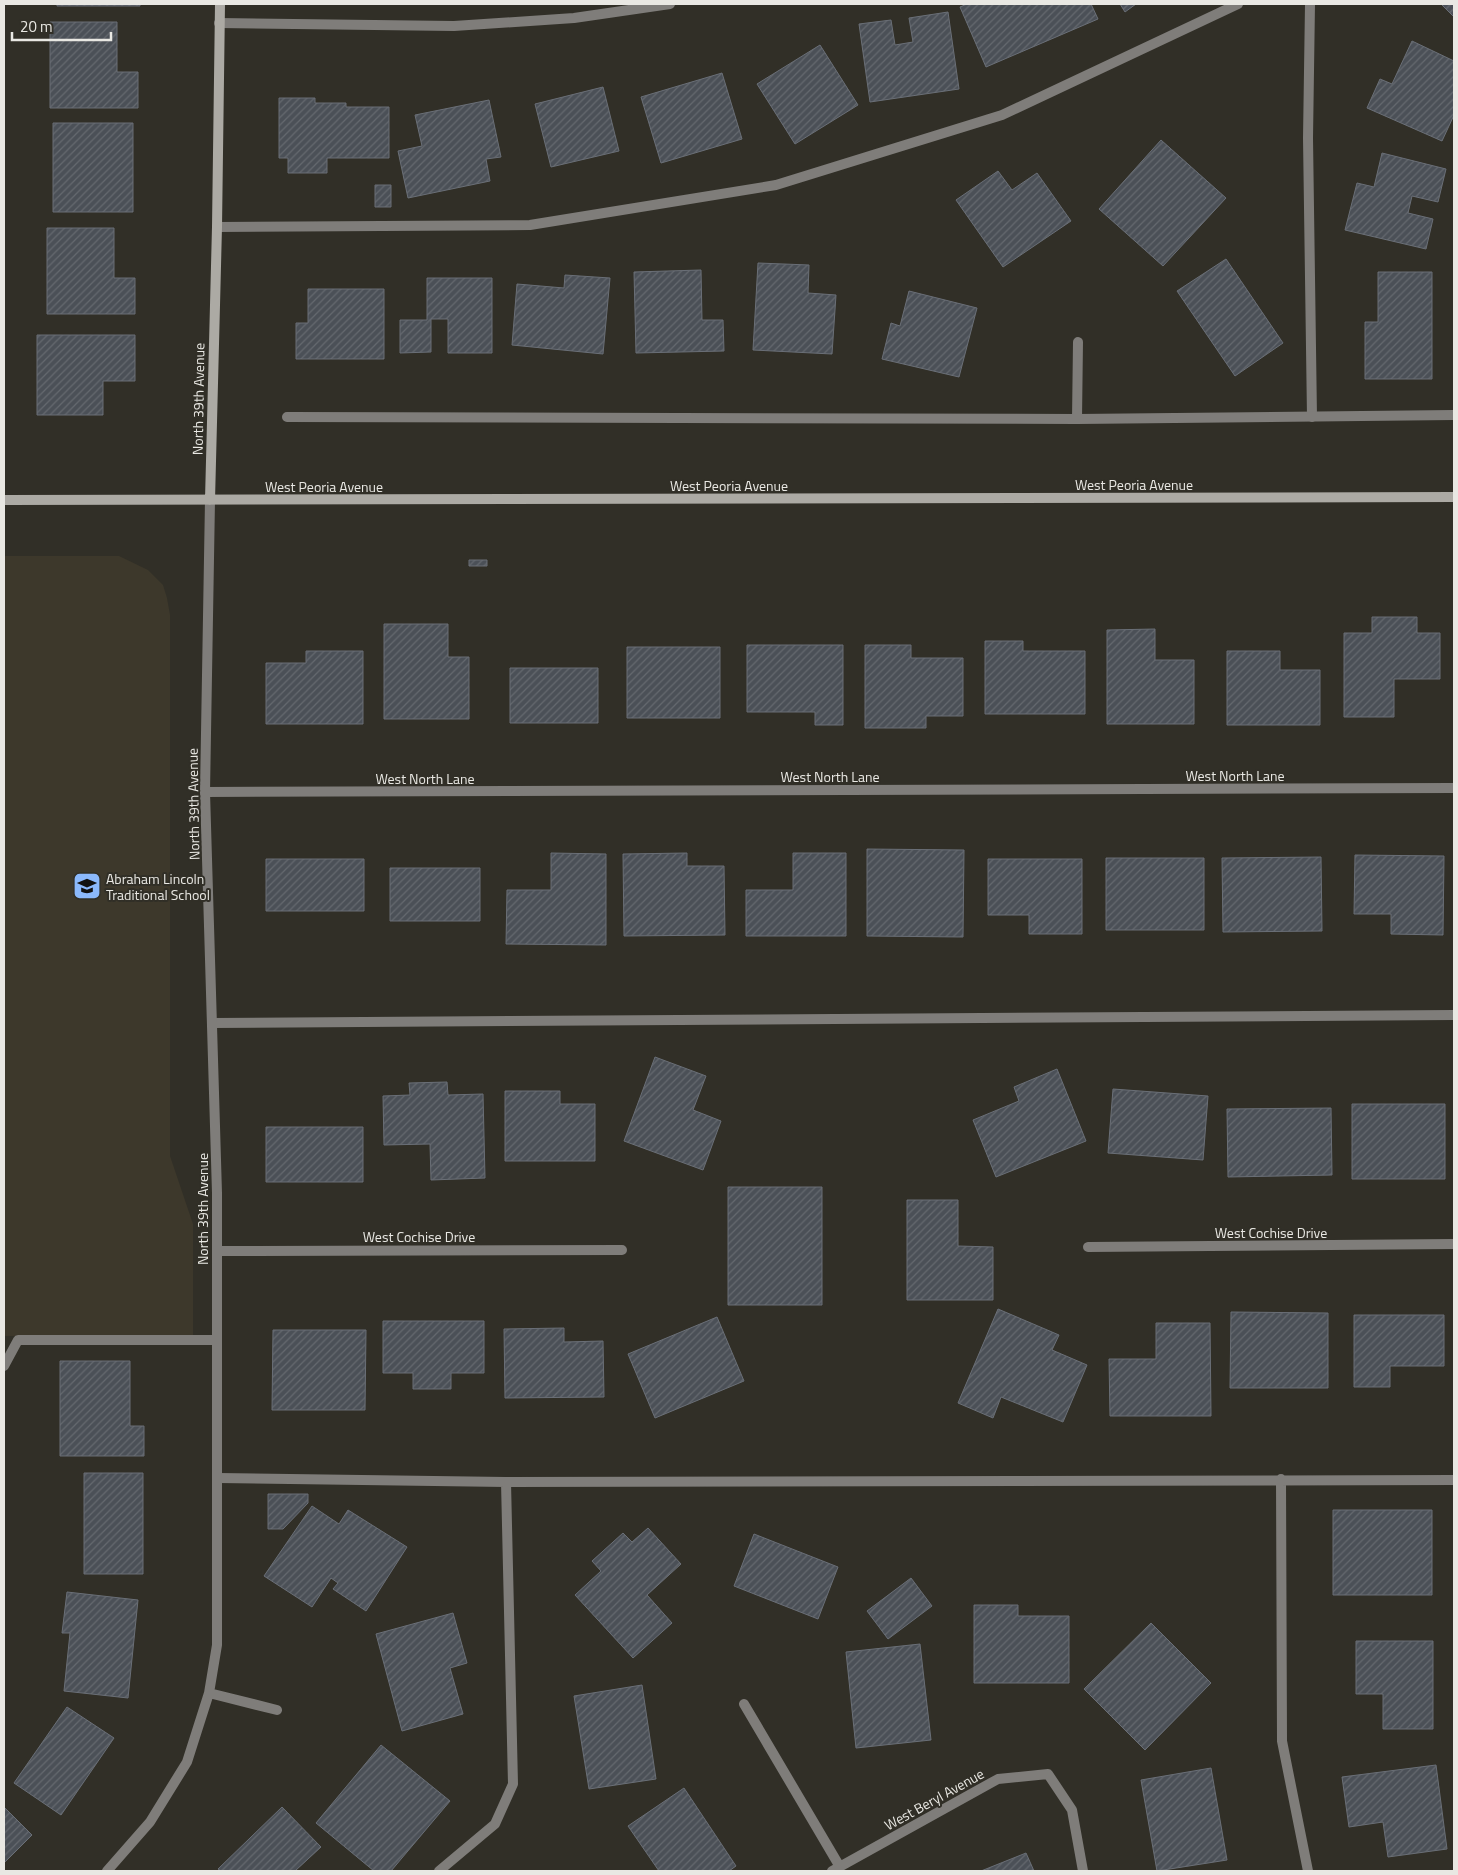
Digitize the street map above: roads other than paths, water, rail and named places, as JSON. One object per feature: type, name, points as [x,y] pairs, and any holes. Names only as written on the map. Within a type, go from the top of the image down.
[{"type":"main road","name":"North 39th Avenue","points":[[210,500],[220,4]]},
{"type":"main road","name":"West Peoria Avenue","points":[[4,500],[1454,497]]},
{"type":"street","points":[[219,23],[454,26],[574,18],[670,4]]},
{"type":"street","points":[[217,226],[530,225],[776,184],[1002,115],[1238,4]]},
{"type":"street","points":[[1310,4],[1308,138],[1312,417]]},
{"type":"street","points":[[1077,419],[1078,342]]},
{"type":"street","points":[[287,417],[1077,419],[1454,415]]},
{"type":"street","name":"North 39th Avenue","points":[[107,1871],[150,1822],[187,1762],[209,1694],[218,1645],[217,1193],[205,792],[210,500]]},
{"type":"street","name":"West North Lane","points":[[205,792],[1454,788]]},
{"type":"street","points":[[212,1023],[1454,1015]]},
{"type":"street","name":"West Cochise Drive","points":[[1088,1247],[1454,1244]]},
{"type":"street","name":"West Cochise Drive","points":[[217,1251],[622,1250]]},
{"type":"street","points":[[4,1366],[18,1340],[217,1340]]},
{"type":"street","points":[[218,1478],[506,1482],[1454,1480]]},
{"type":"street","points":[[1281,1479],[1282,1742],[1308,1871]]},
{"type":"street","points":[[439,1871],[496,1824],[513,1784],[506,1482]]},
{"type":"street","points":[[209,1694],[277,1710]]},
{"type":"street","name":"West Beryl Avenue","points":[[744,1704],[836,1869],[998,1778],[1048,1774],[1072,1810],[1083,1871]]},
{"type":"place","name":"Abraham Lincoln Traditional School","points":[[87,886]]}]
